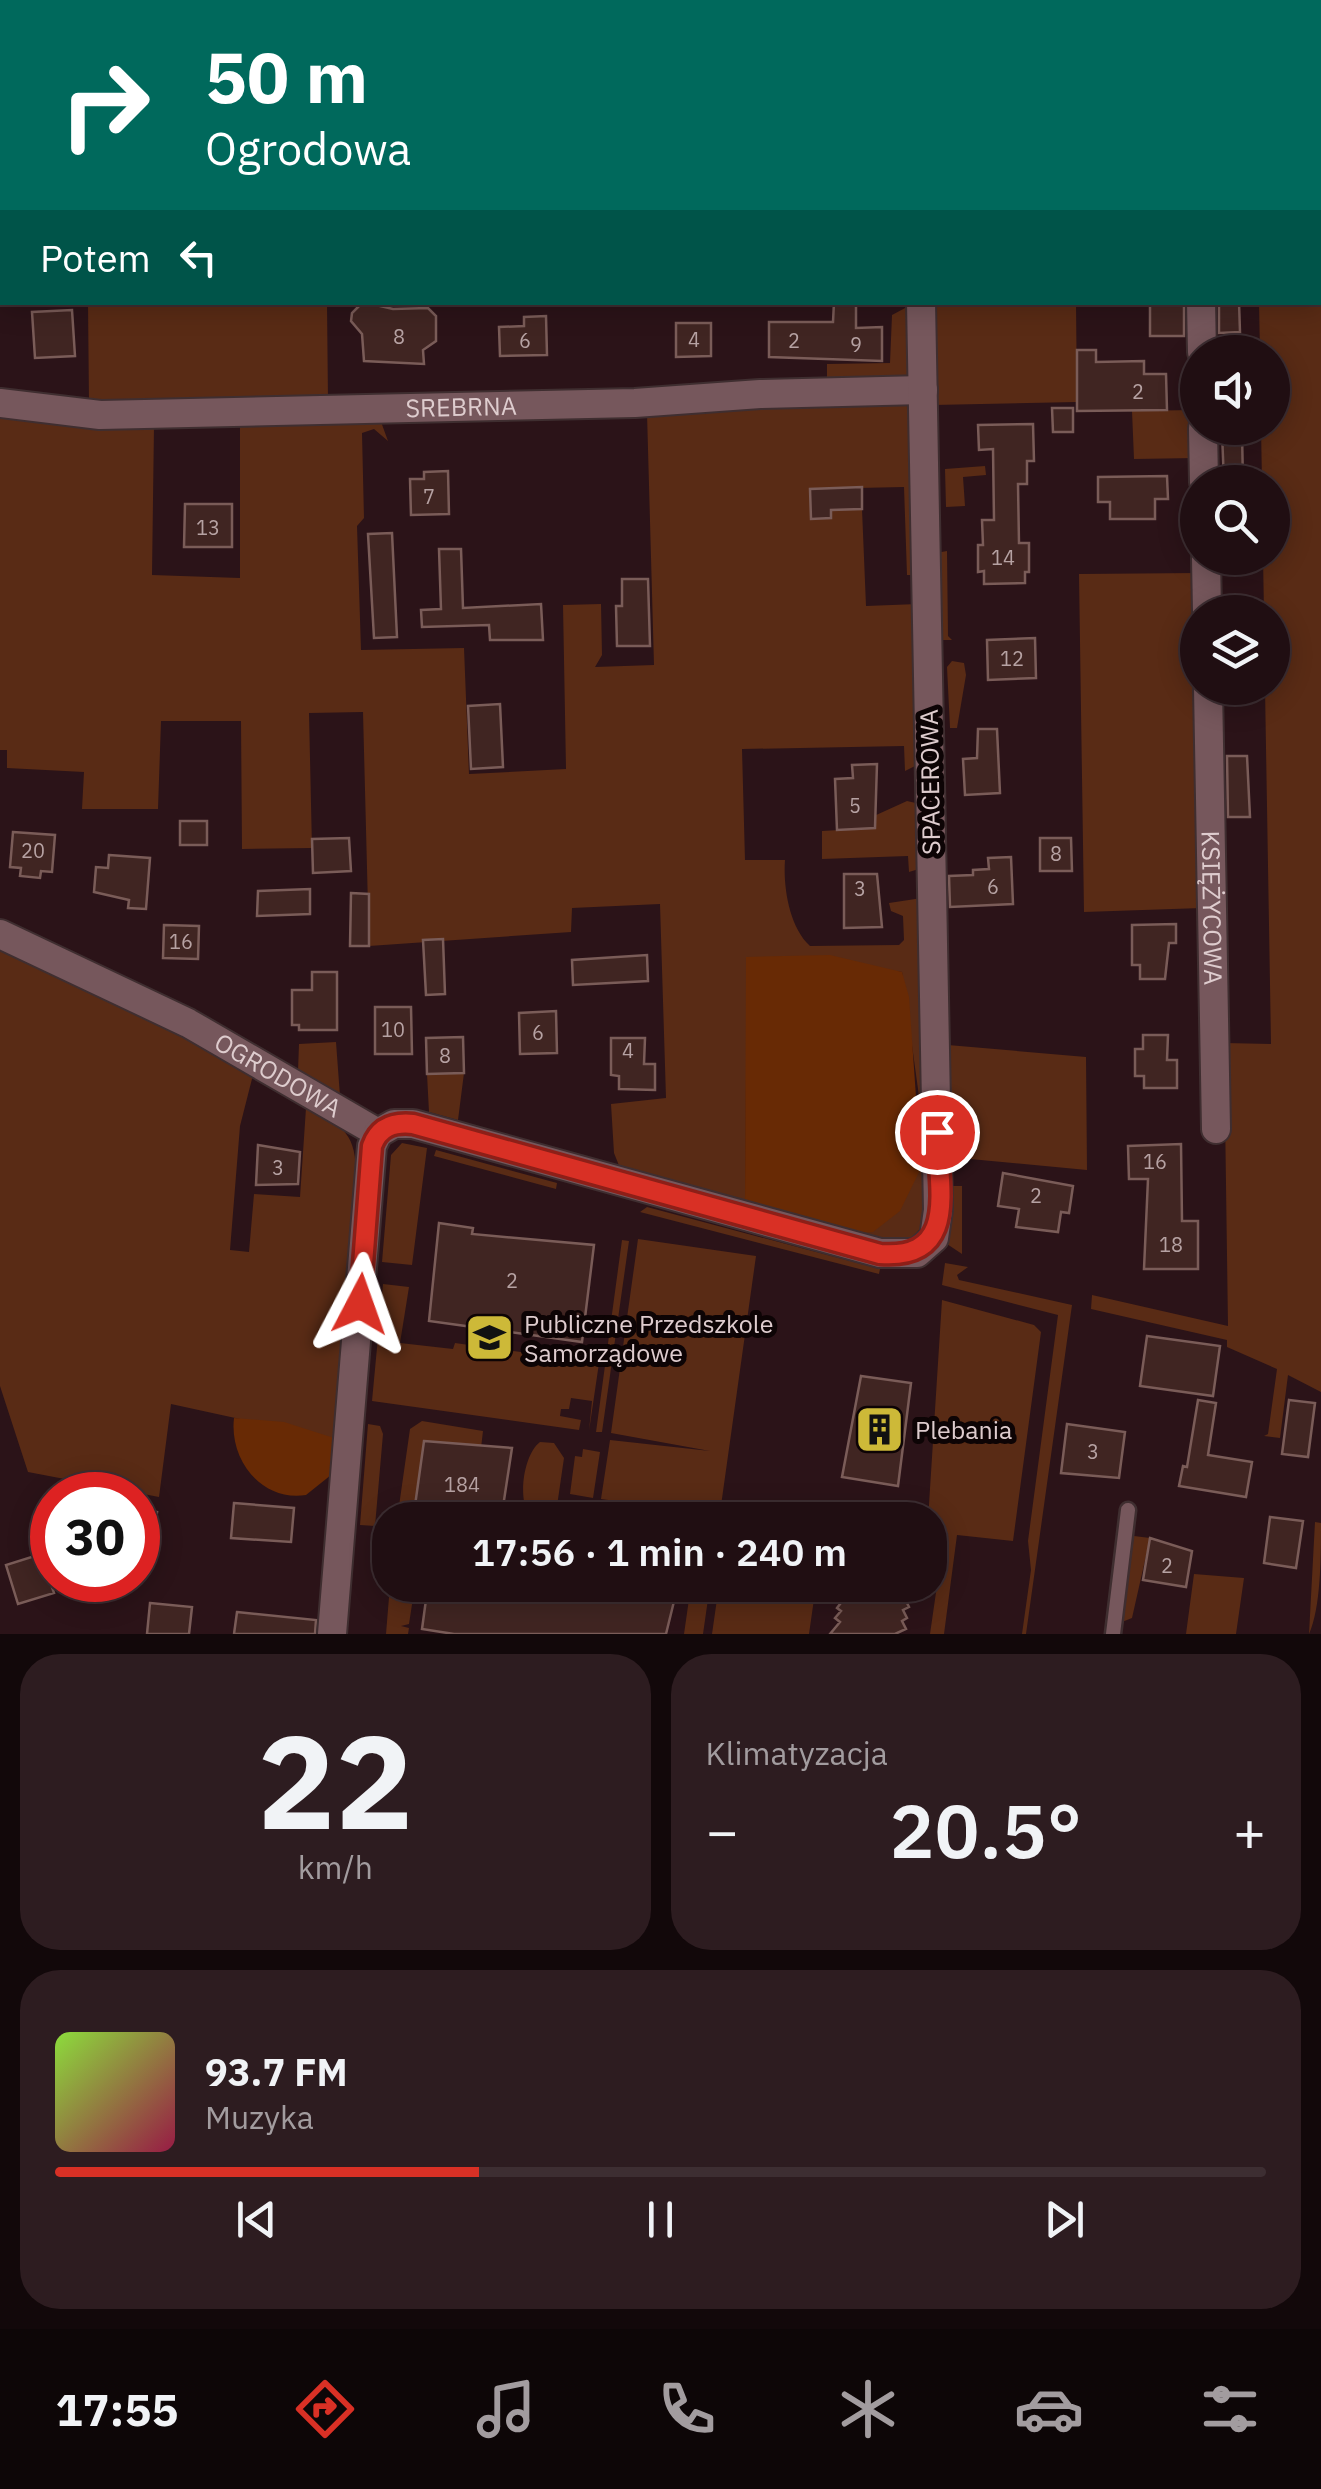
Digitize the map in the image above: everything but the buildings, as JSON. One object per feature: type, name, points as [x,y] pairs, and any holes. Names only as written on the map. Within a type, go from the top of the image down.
[{"type":"street","name":"SPACEROWA","points":[[378,1133],[394,1124],[413,1124],[880,1254],[917,1253],[934,1238],[938,1210],[921,305]]},
{"type":"street","points":[[1201,305],[1202,335]]},
{"type":"street","name":"SREBRNA","points":[[0,402],[100,416],[635,404],[760,394],[923,390]]},
{"type":"street","name":"KSIĘŻYCOWA","points":[[1208,705],[1216,1129]]},
{"type":"street","name":"OGRODOWA","points":[[0,934],[188,1023],[378,1133]]},
{"type":"street","points":[[332,1634],[372,1146],[378,1133]]},
{"type":"lane","points":[[1113,1634],[1128,1510]]},
{"type":"shaded area","points":[[88,305],[327,305],[328,401],[89,404]]},
{"type":"shaded area","points":[[931,305],[1076,305],[1077,402],[933,405]]},
{"type":"shaded area","points":[[1259,305],[1321,305],[1321,1392],[1288,1375],[1280,1438],[1264,1436],[1268,1434],[1277,1369],[1227,1347],[1227,1340],[1091,1309],[1092,1295],[1228,1326],[1224,1043],[1271,1044],[1265,705],[1290,705],[1290,595],[1264,595],[1263,575],[1290,575],[1290,465],[1262,465],[1261,445],[1290,445],[1290,335],[1260,335]]},
{"type":"shaded area","points":[[907,307],[907,379],[827,383],[827,364],[890,363],[892,315]]},
{"type":"shaded area","points":[[895,396],[912,404],[917,575],[907,575],[904,487],[811,489],[811,519],[831,510],[862,509],[866,606],[918,604],[919,764],[905,771],[904,746],[742,749],[745,860],[785,860],[789,906],[797,928],[810,946],[899,945],[904,940],[903,916],[891,911],[889,903],[922,898],[924,1224],[911,1239],[884,1241],[850,1233],[921,1111],[902,972],[747,957],[745,1203],[620,1168],[614,1153],[611,1104],[666,1098],[660,904],[572,908],[571,932],[369,946],[363,712],[309,713],[312,848],[242,849],[241,721],[161,721],[158,809],[82,809],[84,772],[7,768],[7,750],[0,750],[0,413],[69,425],[154,426],[152,575],[240,578],[240,423],[380,419],[388,441],[374,429],[362,433],[364,518],[357,526],[361,650],[464,648],[469,774],[566,769],[563,605],[601,604],[602,655],[595,667],[654,665],[647,413]]},
{"type":"shaded area","points":[[1180,410],[1180,445],[1195,445],[1196,458],[1134,459],[1132,411]]},
{"type":"shaded area","points":[[985,466],[986,475],[963,477],[965,506],[946,507],[945,469]]},
{"type":"shaded area","points":[[947,551],[948,636],[952,640],[939,640],[936,553]]},
{"type":"shaded area","points":[[1079,574],[1199,575],[1199,595],[1180,595],[1180,705],[1200,705],[1202,908],[1084,912]]},
{"type":"shaded area","points":[[952,661],[964,663],[966,675],[957,728],[950,728],[947,667]]},
{"type":"shaded area","points":[[907,801],[920,804],[922,868],[909,872],[908,856],[822,859],[822,831],[874,828],[874,816]]},
{"type":"shaded area","points":[[0,943],[254,1071],[240,1126],[230,1250],[249,1252],[254,1194],[300,1197],[306,1108],[347,1134],[354,1154],[356,1182],[336,1440],[171,1404],[160,1489],[160,1472],[30,1472],[0,1386]]},
{"type":"shaded area","points":[[830,955],[902,972],[909,997],[921,1168],[900,1211],[873,1232],[850,1233],[745,1203],[746,957]]},
{"type":"shaded area","points":[[336,1042],[340,1096],[298,1071],[299,1044]]},
{"type":"shaded area","points":[[948,1045],[1086,1057],[1087,1170],[949,1157]]},
{"type":"shaded area","points":[[464,1073],[458,1120],[429,1112],[427,1074]]},
{"type":"shaded area","points":[[402,1143],[427,1148],[412,1265],[382,1262],[391,1155]]},
{"type":"shaded area","points":[[436,1150],[557,1183],[556,1189],[434,1156]]},
{"type":"shaded area","points":[[950,1186],[962,1186],[962,1254],[947,1244]]},
{"type":"shaded area","points":[[647,1207],[880,1269],[879,1274],[640,1212]]},
{"type":"shaded area","points":[[638,1239],[756,1256],[722,1502],[601,1499],[610,1440],[710,1451],[611,1433]]},
{"type":"shaded area","points":[[622,1240],[629,1241],[602,1432],[596,1432]]},
{"type":"shaded area","points":[[945,1263],[968,1267],[957,1275],[959,1280],[1072,1305],[1026,1634],[1022,1634],[1031,1570],[1028,1541],[1058,1315],[942,1285]]},
{"type":"shaded area","points":[[383,1284],[409,1287],[400,1343],[453,1349],[455,1343],[599,1363],[589,1431],[592,1401],[571,1398],[569,1409],[561,1409],[560,1416],[581,1420],[579,1430],[372,1401]]},
{"type":"shaded area","points":[[942,1300],[1034,1325],[1041,1332],[1013,1541],[957,1535],[944,1634],[930,1634],[935,1602],[947,1602],[947,1502],[929,1502]]},
{"type":"shaded area","points":[[234,1418],[284,1422],[334,1438],[331,1475],[306,1495],[275,1492],[263,1485],[243,1463],[234,1434]]},
{"type":"shaded area","points":[[422,1421],[483,1431],[481,1448],[424,1441],[416,1502],[400,1502],[410,1429]]},
{"type":"shaded area","points":[[368,1424],[380,1426],[383,1434],[372,1526],[360,1525]]},
{"type":"shaded area","points":[[540,1442],[554,1443],[564,1458],[558,1502],[524,1502],[523,1486],[534,1448]]},
{"type":"shaded area","points":[[583,1449],[600,1452],[593,1498],[570,1494],[575,1456],[582,1457]]},
{"type":"shaded area","points":[[1315,1522],[1321,1523],[1320,1566],[1316,1610],[1309,1634]]},
{"type":"shaded area","points":[[1134,1536],[1150,1538],[1132,1618],[1122,1622]]},
{"type":"shaded area","points":[[1194,1574],[1244,1578],[1236,1634],[1186,1634]]},
{"type":"shaded area","points":[[389,1602],[412,1602],[409,1624],[401,1626],[409,1628],[408,1634],[386,1634]]},
{"type":"shaded area","points":[[689,1602],[708,1602],[703,1634],[684,1634]]},
{"type":"shaded area","points":[[717,1602],[814,1602],[809,1634],[712,1634]]},
{"type":"place","name":"Publiczne Przedszkole Samorządowe","points":[[489,1338]]},
{"type":"place","name":"Plebania","points":[[880,1430]]},
{"type":"route","points":[[360,1304],[372,1146],[378,1133],[394,1124],[413,1124],[880,1254],[903,1255],[917,1253],[934,1238],[938,1210],[937,1132]]}]
